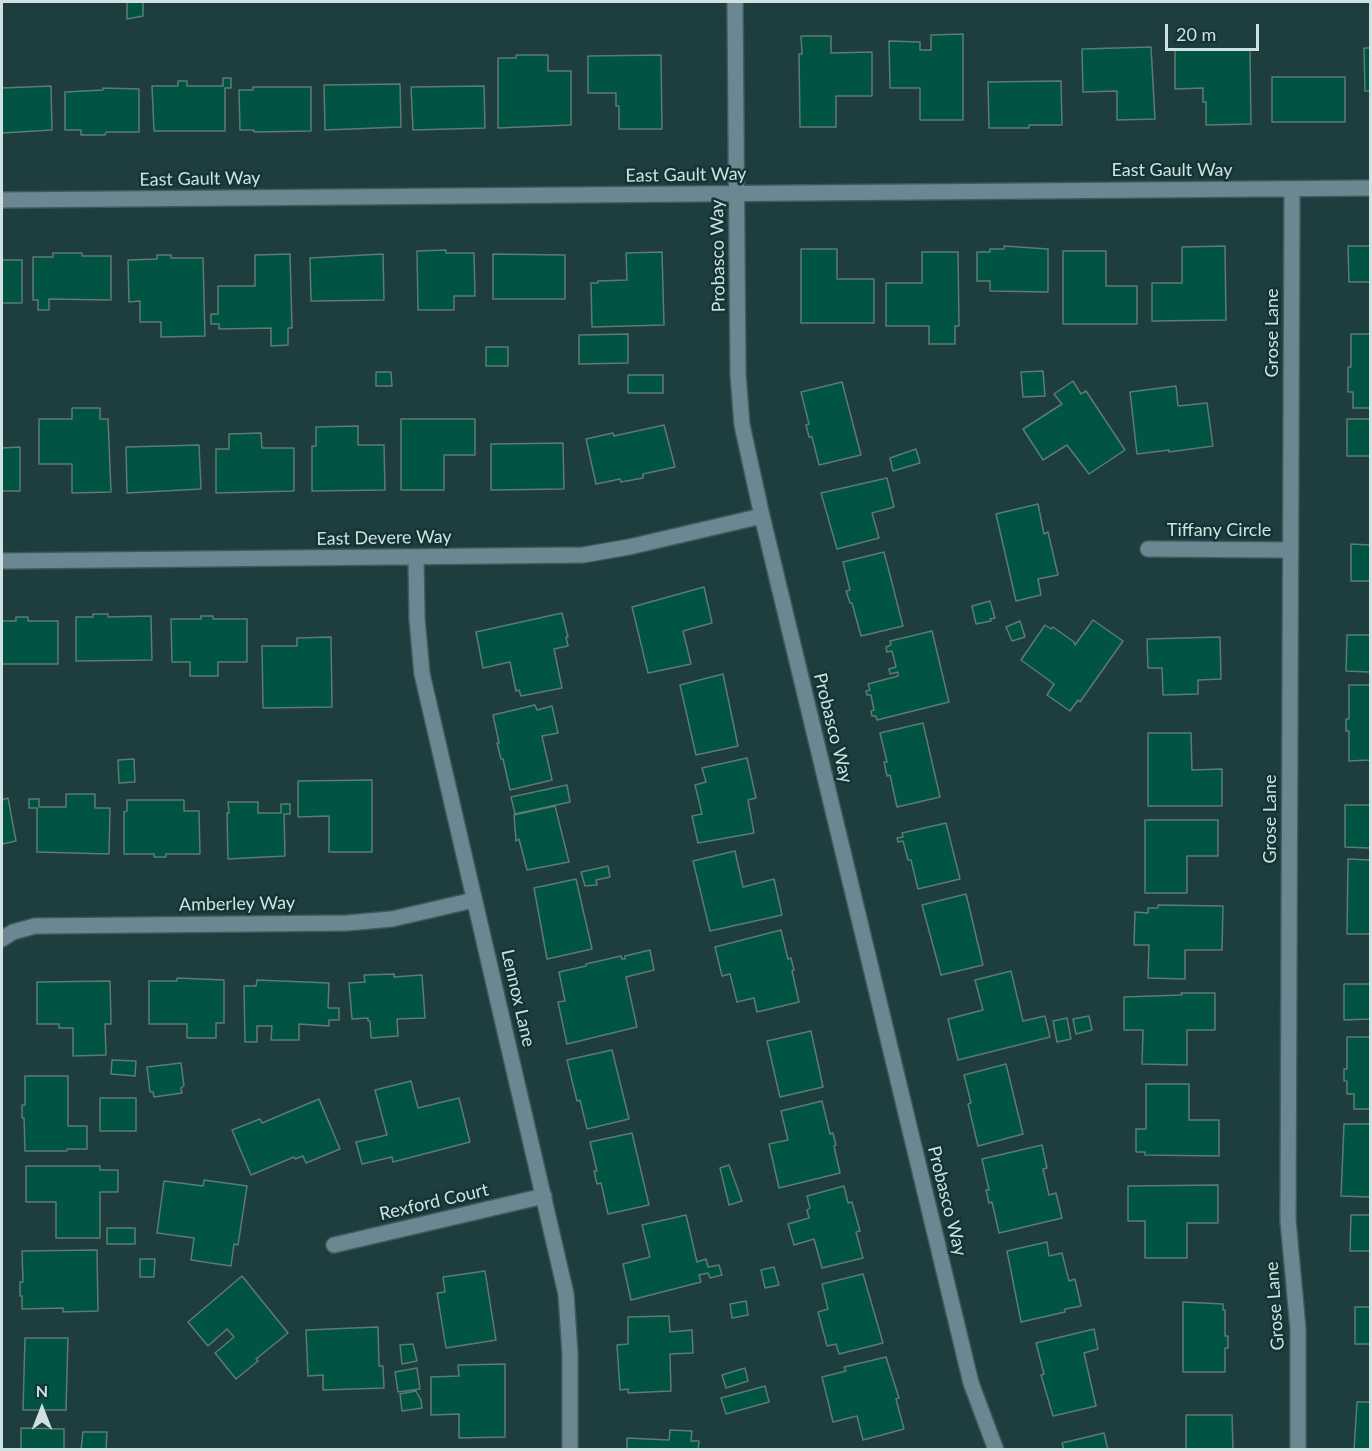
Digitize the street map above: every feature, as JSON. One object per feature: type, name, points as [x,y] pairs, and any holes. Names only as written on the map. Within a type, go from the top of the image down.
[{"type":"street","name":"Probasco Way","points":[[735,2],[738,374],[742,425],[970,1383],[996,1449]]},
{"type":"street","name":"East Gault Way","points":[[2,200],[1371,188]]},
{"type":"street","name":"Grose Lane","points":[[1292,189],[1287,1220],[1299,1329],[1298,1449]]},
{"type":"street","name":"East Devere Way","points":[[2,561],[583,555],[629,547],[762,516]]},
{"type":"street","name":"Tiffany Circle","points":[[1148,549],[1290,550]]},
{"type":"street","name":"Lennox Lane","points":[[416,557],[417,619],[422,674],[566,1294],[570,1354],[570,1449]]},
{"type":"street","name":"Amberley Way","points":[[2,939],[13,932],[35,926],[347,922],[392,919],[474,900]]},
{"type":"street","name":"Rexford Court","points":[[334,1245],[544,1196]]},
{"type":"building","points":[[127,2],[143,2],[143,16],[127,19]]},
{"type":"building","points":[[963,34],[963,120],[920,120],[920,88],[890,88],[889,41],[920,42],[920,50],[931,50],[931,35]]},
{"type":"building","points":[[801,36],[831,36],[831,53],[872,52],[872,96],[836,96],[836,127],[800,127],[799,54],[802,54]]},
{"type":"building","points":[[1151,47],[1155,119],[1117,120],[1117,91],[1083,92],[1082,49]]},
{"type":"building","points":[[1364,48],[1370,48],[1370,91],[1365,91]]},
{"type":"building","points":[[1175,50],[1250,50],[1251,124],[1206,125],[1206,102],[1203,102],[1203,88],[1175,89]]},
{"type":"building","points":[[516,55],[548,55],[548,71],[571,71],[571,125],[498,128],[498,58],[516,58]]},
{"type":"building","points":[[661,55],[662,129],[619,129],[619,106],[616,106],[616,93],[588,93],[588,56]]},
{"type":"building","points":[[1272,77],[1345,77],[1345,122],[1272,122]]},
{"type":"building","points":[[223,78],[231,78],[231,88],[225,88],[225,131],[154,131],[152,86],[178,86],[178,81],[187,81],[187,86],[223,86]]},
{"type":"building","points":[[1061,81],[1062,125],[989,128],[988,82]]},
{"type":"building","points":[[400,84],[401,127],[325,130],[324,85]]},
{"type":"building","points":[[51,86],[52,130],[2,133],[2,88]]},
{"type":"building","points":[[484,86],[485,128],[413,130],[411,87]]},
{"type":"building","points":[[253,87],[311,87],[311,131],[254,132],[254,130],[240,130],[239,90],[253,90]]},
{"type":"building","points":[[103,88],[139,89],[139,132],[81,135],[81,130],[65,130],[65,92],[103,90]]},
{"type":"building","points":[[1004,246],[1048,249],[1048,292],[990,291],[990,281],[977,281],[977,252],[1004,249]]},
{"type":"building","points":[[1225,246],[1226,320],[1152,321],[1152,283],[1182,283],[1182,247]]},
{"type":"building","points":[[1348,246],[1370,246],[1370,282],[1349,282]]},
{"type":"building","points":[[801,249],[837,249],[837,279],[874,279],[874,323],[801,323]]},
{"type":"building","points":[[446,250],[446,253],[474,253],[475,296],[454,296],[454,310],[418,310],[417,251]]},
{"type":"building","points":[[1063,251],[1106,251],[1106,286],[1137,286],[1137,324],[1063,324]]},
{"type":"building","points":[[662,252],[664,325],[592,327],[591,283],[627,280],[626,253]]},
{"type":"building","points":[[922,252],[958,252],[959,326],[955,326],[955,344],[929,344],[929,326],[886,326],[886,283],[922,283]]},
{"type":"building","points":[[53,253],[111,256],[111,300],[49,299],[49,310],[38,310],[38,300],[33,300],[33,257],[53,257]]},
{"type":"building","points":[[290,254],[292,328],[288,328],[288,345],[271,346],[271,328],[219,329],[219,324],[211,324],[211,314],[218,314],[218,286],[255,286],[255,255]]},
{"type":"building","points":[[383,254],[384,300],[311,301],[310,258]]},
{"type":"building","points":[[493,254],[565,255],[565,299],[493,299]]},
{"type":"building","points":[[157,255],[171,255],[171,258],[203,258],[205,336],[161,337],[161,322],[140,322],[140,301],[129,302],[128,260],[157,259]]},
{"type":"building","points":[[2,260],[22,260],[22,303],[2,303]]},
{"type":"building","points":[[628,334],[628,363],[579,364],[579,335]]},
{"type":"building","points":[[1351,334],[1370,334],[1370,408],[1353,408],[1353,392],[1348,392]]},
{"type":"building","points":[[486,347],[508,347],[508,366],[486,366]]},
{"type":"building","points":[[1043,371],[1045,396],[1023,397],[1021,372]]},
{"type":"building","points":[[376,372],[391,372],[392,386],[376,386]]},
{"type":"building","points":[[628,375],[663,375],[663,393],[628,393]]},
{"type":"building","points":[[1073,381],[1081,394],[1086,391],[1125,450],[1089,474],[1067,445],[1043,460],[1023,429],[1062,404],[1054,394]]},
{"type":"building","points":[[842,382],[861,455],[819,465],[812,437],[809,437],[806,425],[809,424],[801,392]]},
{"type":"building","points":[[1176,386],[1178,406],[1207,403],[1213,446],[1137,454],[1130,392]]},
{"type":"building","points":[[72,408],[100,408],[100,419],[108,419],[111,492],[72,493],[72,464],[39,464],[39,419],[72,419]]},
{"type":"building","points":[[401,419],[475,419],[475,455],[444,455],[444,490],[401,490]]},
{"type":"building","points":[[1347,419],[1370,419],[1370,456],[1347,456]]},
{"type":"building","points":[[664,425],[675,467],[643,474],[643,478],[621,482],[620,479],[596,484],[586,439],[613,433],[614,436]]},
{"type":"building","points":[[358,426],[358,445],[384,445],[385,490],[312,491],[312,446],[316,446],[316,427]]},
{"type":"building","points":[[261,433],[262,448],[294,448],[294,491],[216,493],[216,449],[229,449],[229,434]]},
{"type":"building","points":[[563,443],[564,489],[491,490],[491,444]]},
{"type":"building","points":[[199,445],[201,489],[127,493],[126,447]]},
{"type":"building","points":[[20,447],[20,491],[2,491],[2,448]]},
{"type":"building","points":[[916,449],[920,463],[893,471],[890,458]]},
{"type":"building","points":[[887,478],[894,507],[872,513],[879,538],[837,549],[821,493]]},
{"type":"building","points":[[1038,504],[1044,534],[1048,532],[1058,575],[1038,579],[1041,595],[1016,601],[996,514]]},
{"type":"building","points":[[1351,544],[1370,545],[1370,581],[1351,581]]},
{"type":"building","points":[[884,552],[903,626],[861,636],[852,603],[846,591],[850,590],[843,562]]},
{"type":"building","points":[[704,587],[712,623],[683,631],[691,664],[648,673],[632,607]]},
{"type":"building","points":[[990,601],[995,618],[976,624],[972,606]]},
{"type":"building","points":[[562,613],[568,646],[554,649],[562,688],[521,696],[519,690],[516,691],[510,662],[483,668],[476,632]]},
{"type":"building","points":[[93,614],[108,614],[108,617],[151,616],[152,660],[76,661],[76,617],[93,617]]},
{"type":"building","points":[[201,616],[213,616],[213,619],[247,619],[247,662],[218,662],[218,676],[190,676],[190,662],[172,662],[171,619],[201,619]]},
{"type":"building","points":[[16,617],[28,617],[28,621],[58,621],[58,664],[2,664],[2,621],[16,621]]},
{"type":"building","points":[[1093,620],[1123,641],[1080,702],[1078,700],[1070,711],[1047,695],[1054,684],[1021,660],[1045,625],[1051,629],[1053,627],[1075,645]]},
{"type":"building","points":[[1020,621],[1025,637],[1012,641],[1006,627]]},
{"type":"building","points":[[932,631],[949,702],[877,720],[876,716],[872,716],[871,711],[874,710],[871,695],[867,695],[866,691],[870,690],[868,684],[898,676],[898,672],[890,674],[889,669],[896,667],[892,651],[887,652],[886,647],[891,645],[890,641]]},
{"type":"building","points":[[1347,635],[1370,635],[1370,672],[1346,671]]},
{"type":"building","points":[[331,637],[332,707],[263,708],[262,646],[297,646],[297,638]]},
{"type":"building","points":[[1220,637],[1221,679],[1198,680],[1198,694],[1163,695],[1162,668],[1148,668],[1147,639]]},
{"type":"building","points":[[723,674],[738,746],[696,755],[680,685]]},
{"type":"building","points":[[1349,685],[1370,685],[1370,760],[1349,761],[1349,731],[1346,731],[1346,719],[1349,719]]},
{"type":"building","points":[[535,705],[537,710],[552,706],[558,733],[542,736],[552,780],[510,790],[497,743],[499,743],[493,715]]},
{"type":"building","points":[[923,723],[940,797],[897,807],[890,775],[887,776],[884,762],[887,762],[880,733]]},
{"type":"building","points":[[1148,733],[1191,733],[1192,770],[1222,769],[1222,806],[1148,806]]},
{"type":"building","points":[[747,758],[756,798],[748,800],[754,833],[698,843],[692,816],[702,814],[695,785],[706,782],[702,768]]},
{"type":"building","points":[[134,759],[135,782],[119,783],[118,760]]},
{"type":"building","points":[[372,780],[372,852],[329,852],[329,816],[298,817],[298,781]]},
{"type":"building","points":[[567,785],[570,802],[515,814],[511,797]]},
{"type":"building","points":[[66,794],[95,794],[95,808],[110,808],[109,854],[37,852],[37,808],[29,808],[29,799],[39,799],[39,807],[66,807]]},
{"type":"building","points":[[8,798],[16,841],[2,844],[2,800]]},
{"type":"building","points":[[127,800],[184,800],[184,811],[199,811],[200,854],[166,854],[166,857],[154,857],[154,854],[124,854],[124,812],[127,811]]},
{"type":"building","points":[[228,802],[258,802],[258,813],[281,813],[281,804],[290,804],[290,814],[284,814],[285,856],[228,859]]},
{"type":"building","points":[[1345,805],[1370,805],[1370,848],[1345,847]]},
{"type":"building","points":[[555,806],[569,862],[527,870],[519,839],[516,841],[514,815]]},
{"type":"building","points":[[1145,820],[1218,820],[1218,856],[1187,856],[1187,893],[1145,893]]},
{"type":"building","points":[[946,823],[960,879],[918,889],[911,860],[908,860],[903,841],[898,842],[897,838],[903,837],[902,833]]},
{"type":"building","points":[[735,851],[743,887],[774,879],[782,915],[710,931],[693,861]]},
{"type":"building","points":[[1348,859],[1370,860],[1370,934],[1347,934]]},
{"type":"building","points":[[608,866],[610,877],[596,880],[597,885],[585,886],[581,872]]},
{"type":"building","points":[[576,879],[592,949],[547,959],[534,888]]},
{"type":"building","points":[[966,894],[983,965],[941,975],[922,905]]},
{"type":"building","points":[[1158,905],[1223,906],[1222,950],[1185,950],[1185,979],[1148,978],[1149,945],[1134,945],[1135,912],[1148,913],[1148,908],[1158,908]]},
{"type":"building","points":[[781,930],[788,959],[791,958],[794,970],[792,971],[799,1002],[757,1012],[754,998],[737,1002],[730,974],[722,976],[715,947]]},
{"type":"building","points":[[650,950],[654,970],[626,977],[637,1027],[567,1044],[558,1002],[565,1001],[559,972],[621,956],[625,959],[625,956]]},
{"type":"building","points":[[1011,971],[1023,1021],[1045,1016],[1050,1037],[958,1060],[948,1019],[983,1010],[975,980]]},
{"type":"building","points":[[394,974],[394,977],[422,975],[425,1018],[397,1019],[398,1036],[371,1038],[368,1018],[352,1019],[349,983],[365,982],[364,975]]},
{"type":"building","points":[[177,978],[224,980],[224,1023],[216,1023],[216,1038],[187,1038],[187,1024],[149,1024],[149,981],[177,981]]},
{"type":"building","points":[[257,980],[329,983],[328,1008],[339,1008],[339,1020],[329,1020],[329,1026],[299,1024],[299,1040],[271,1040],[272,1026],[257,1026],[257,1042],[245,1042],[244,986],[256,986]]},
{"type":"building","points":[[110,981],[111,1024],[105,1024],[106,1055],[73,1056],[73,1028],[59,1028],[59,1024],[37,1024],[37,982]]},
{"type":"building","points":[[1344,984],[1370,984],[1370,1019],[1344,1020]]},
{"type":"building","points":[[1181,993],[1215,993],[1215,1030],[1187,1030],[1187,1065],[1142,1064],[1143,1030],[1124,1030],[1124,997],[1182,995]]},
{"type":"building","points":[[1089,1016],[1092,1030],[1076,1034],[1073,1019]]},
{"type":"building","points":[[1067,1018],[1071,1039],[1057,1042],[1053,1021]]},
{"type":"building","points":[[811,1031],[823,1087],[780,1097],[767,1041]]},
{"type":"building","points":[[1347,1037],[1370,1037],[1370,1109],[1354,1109],[1354,1094],[1347,1094],[1344,1069],[1347,1069]]},
{"type":"building","points":[[612,1050],[629,1119],[587,1129],[580,1100],[577,1101],[567,1060]]},
{"type":"building","points":[[112,1060],[136,1061],[135,1076],[111,1074]]},
{"type":"building","points":[[181,1063],[184,1086],[181,1088],[182,1093],[154,1097],[153,1092],[150,1092],[147,1067]]},
{"type":"building","points":[[1006,1064],[1023,1134],[978,1146],[964,1075]]},
{"type":"building","points":[[25,1076],[68,1076],[68,1126],[87,1126],[87,1149],[25,1151],[22,1105],[25,1105]]},
{"type":"building","points":[[411,1081],[418,1108],[459,1098],[470,1142],[393,1162],[392,1157],[362,1164],[356,1142],[387,1135],[375,1090]]},
{"type":"building","points":[[1146,1084],[1189,1084],[1189,1120],[1219,1120],[1219,1156],[1145,1155],[1145,1152],[1136,1152],[1136,1129],[1146,1129]]},
{"type":"building","points":[[100,1098],[136,1098],[136,1131],[100,1131]]},
{"type":"building","points":[[319,1099],[340,1149],[306,1163],[303,1156],[295,1159],[294,1157],[251,1175],[232,1130],[260,1119],[262,1123]]},
{"type":"building","points":[[822,1101],[830,1134],[833,1133],[836,1145],[834,1146],[840,1173],[779,1188],[769,1144],[788,1140],[781,1111]]},
{"type":"building","points":[[1344,1124],[1370,1124],[1370,1197],[1341,1196]]},
{"type":"building","points":[[632,1133],[649,1205],[608,1214],[601,1183],[597,1184],[594,1171],[597,1171],[590,1142]]},
{"type":"building","points":[[1042,1145],[1047,1168],[1043,1169],[1049,1195],[1056,1193],[1062,1218],[999,1233],[992,1202],[989,1203],[986,1190],[989,1190],[982,1159]]},
{"type":"building","points":[[729,1165],[742,1201],[729,1205],[720,1168]]},
{"type":"building","points":[[26,1166],[100,1166],[100,1170],[118,1170],[118,1192],[100,1192],[100,1238],[56,1238],[56,1202],[26,1202]]},
{"type":"building","points":[[204,1180],[247,1186],[238,1245],[234,1244],[231,1266],[191,1260],[194,1238],[157,1233],[164,1181],[203,1186]]},
{"type":"building","points":[[1218,1185],[1218,1223],[1187,1223],[1187,1258],[1145,1258],[1145,1221],[1128,1221],[1128,1186]]},
{"type":"building","points":[[844,1186],[848,1203],[852,1202],[860,1231],[856,1232],[863,1258],[822,1268],[814,1239],[794,1245],[788,1224],[809,1218],[807,1210],[810,1208],[807,1196]]},
{"type":"building","points":[[686,1215],[697,1262],[706,1259],[708,1267],[719,1265],[722,1275],[710,1278],[708,1273],[699,1275],[701,1282],[631,1300],[623,1264],[650,1257],[642,1225]]},
{"type":"building","points":[[1351,1215],[1370,1215],[1370,1251],[1350,1251]]},
{"type":"building","points":[[107,1228],[135,1228],[135,1244],[107,1244]]},
{"type":"building","points":[[1047,1242],[1049,1256],[1062,1253],[1069,1281],[1075,1279],[1081,1306],[1021,1322],[1007,1251]]},
{"type":"building","points":[[97,1250],[98,1311],[63,1312],[63,1308],[22,1309],[20,1282],[23,1282],[22,1251]]},
{"type":"building","points":[[140,1259],[155,1259],[154,1277],[140,1277]]},
{"type":"building","points":[[774,1267],[779,1285],[765,1288],[761,1270]]},
{"type":"building","points":[[485,1271],[496,1340],[446,1348],[437,1293],[445,1292],[443,1277]]},
{"type":"building","points":[[863,1274],[883,1343],[839,1354],[836,1344],[827,1346],[818,1312],[828,1309],[822,1284]]},
{"type":"building","points":[[242,1276],[288,1333],[236,1379],[215,1353],[234,1337],[227,1329],[208,1346],[188,1322]]},
{"type":"building","points":[[746,1301],[748,1315],[732,1318],[730,1304]]},
{"type":"building","points":[[1183,1302],[1223,1304],[1225,1336],[1228,1336],[1228,1348],[1225,1348],[1225,1372],[1183,1372]]},
{"type":"building","points":[[1355,1307],[1370,1307],[1370,1344],[1355,1344]]},
{"type":"building","points":[[669,1316],[670,1332],[692,1330],[693,1353],[670,1354],[671,1391],[628,1393],[628,1389],[620,1390],[617,1345],[628,1344],[628,1317]]},
{"type":"building","points":[[378,1327],[379,1366],[383,1366],[384,1388],[323,1390],[323,1375],[308,1376],[306,1330]]},
{"type":"building","points":[[1094,1329],[1098,1349],[1084,1353],[1096,1406],[1053,1416],[1041,1375],[1044,1374],[1036,1343]]},
{"type":"building","points":[[25,1338],[68,1338],[66,1410],[23,1410]]},
{"type":"building","points":[[413,1344],[417,1361],[402,1364],[400,1345]]},
{"type":"building","points":[[886,1357],[899,1398],[896,1399],[904,1429],[863,1440],[857,1416],[833,1422],[822,1377],[846,1371],[844,1367]]},
{"type":"building","points":[[505,1364],[505,1437],[459,1438],[459,1414],[431,1415],[431,1377],[459,1376],[458,1365]]},
{"type":"building","points":[[417,1368],[420,1389],[398,1392],[395,1372]]},
{"type":"building","points":[[745,1368],[748,1381],[726,1388],[722,1375]]},
{"type":"building","points":[[765,1386],[769,1402],[726,1414],[721,1398]]},
{"type":"building","points":[[416,1391],[422,1408],[402,1411],[400,1394]]},
{"type":"building","points":[[1357,1402],[1370,1402],[1370,1450],[1354,1450]]},
{"type":"building","points":[[1186,1415],[1232,1415],[1233,1450],[1186,1450]]},
{"type":"building","points":[[21,1428],[64,1429],[64,1450],[21,1450]]},
{"type":"building","points":[[670,1430],[692,1431],[691,1441],[699,1441],[698,1450],[627,1450],[627,1438],[669,1440]]},
{"type":"building","points":[[83,1432],[107,1432],[106,1450],[81,1450]]},
{"type":"building","points":[[1104,1433],[1108,1450],[1064,1450],[1062,1443]]}]
